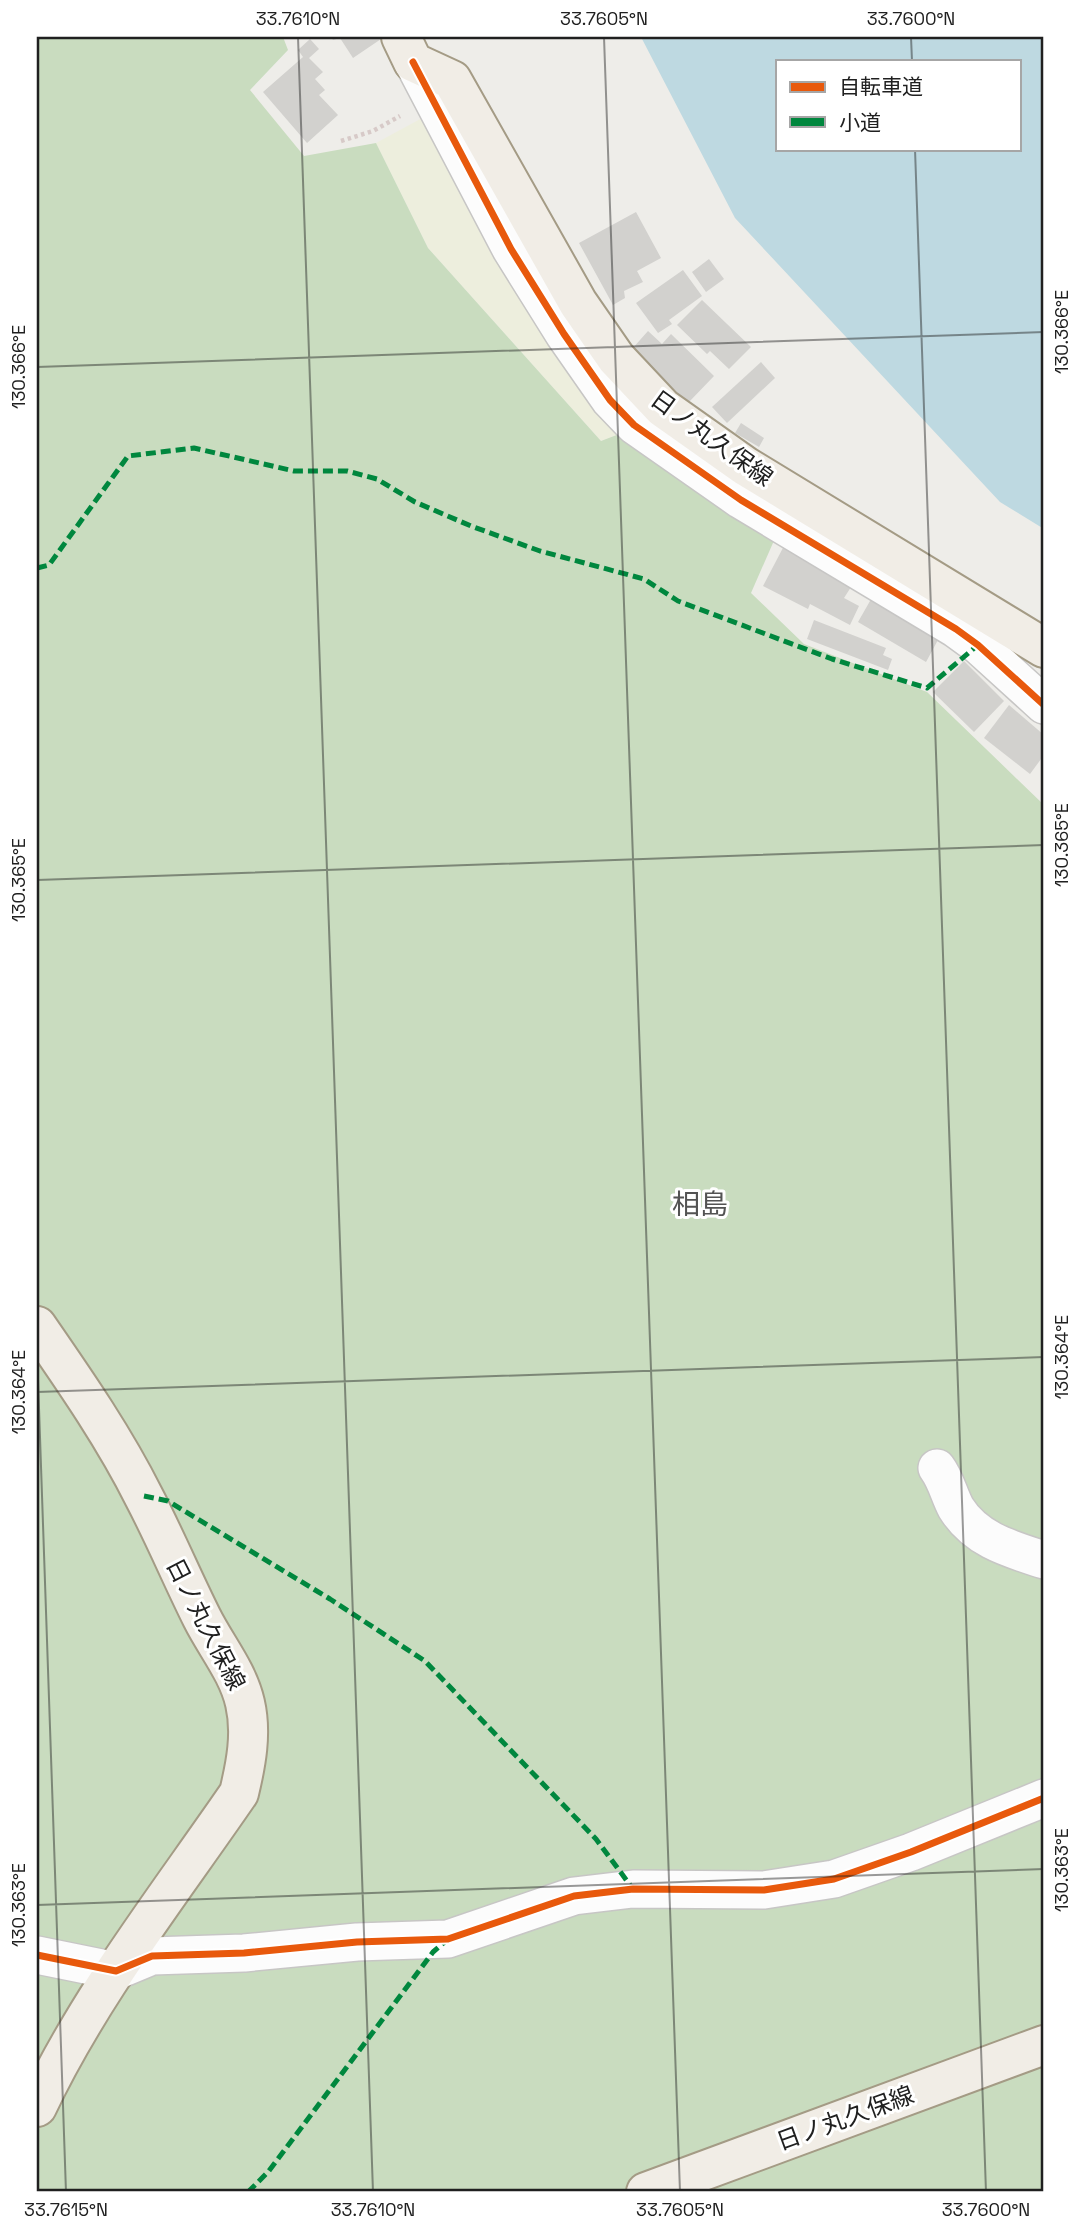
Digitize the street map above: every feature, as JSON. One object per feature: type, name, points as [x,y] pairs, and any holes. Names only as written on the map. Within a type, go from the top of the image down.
[{"type":"main road","name":"日ノ丸久保線","points":[[407,49],[452,80],[578,303],[616,358],[663,408],[989,633],[1044,648]]},
{"type":"main road","name":"日ノ丸久保線","points":[[37,1326],[93,1407],[144,1496],[203,1620],[230,1667],[245,1702],[248,1731],[247,1762],[239,1793],[116,1970],[58,2063],[37,2107]]},
{"type":"main road","name":"日ノ丸久保線","points":[[646,2192],[1044,2045]]},
{"type":"street","points":[[407,49],[511,249],[564,334],[610,400],[634,425],[741,500],[928,611],[989,633],[1044,705]]},
{"type":"street","points":[[937,1468],[955,1506],[980,1535],[1006,1548],[1044,1560]]},
{"type":"street","points":[[37,1955],[116,1970],[152,1956],[244,1953],[357,1942],[448,1939],[574,1896],[646,1889],[764,1889],[834,1879],[911,1852],[1044,1798]]},
{"type":"path","points":[[341,141],[373,131],[432,99]]},
{"type":"green space","points":[[37,37],[283,37],[288,50],[250,90],[304,156],[376,143],[428,248],[601,441],[627,431],[776,536],[751,593],[804,644],[927,692],[1044,805],[1044,2192],[37,2192]]},
{"type":"green space","points":[[424,117],[627,431],[601,441],[428,248],[376,143]]},
{"type":"water","points":[[641,37],[1044,37],[1044,529],[1000,502],[735,218]]},
{"type":"building","points":[[331,37],[384,37],[353,58],[340,38],[333,40]]},
{"type":"building","points":[[310,39],[319,49],[309,58],[323,72],[315,79],[325,90],[319,95],[338,115],[307,143],[263,92],[303,57],[298,50]]},
{"type":"building","points":[[636,212],[661,258],[637,271],[643,282],[624,291],[625,298],[613,305],[579,243]]},
{"type":"building","points":[[709,259],[724,279],[706,292],[692,272]]},
{"type":"building","points":[[683,270],[702,296],[669,320],[672,324],[658,333],[636,303]]},
{"type":"building","points":[[702,300],[751,347],[729,369],[710,351],[707,354],[677,325]]},
{"type":"building","points":[[648,331],[662,344],[671,334],[714,376],[688,403],[632,349]]},
{"type":"building","points":[[761,362],[775,378],[727,423],[712,407]]},
{"type":"building","points":[[741,423],[764,438],[759,447],[735,433]]},
{"type":"building","points":[[785,544],[832,568],[828,575],[851,587],[844,598],[859,606],[850,625],[810,604],[808,609],[763,586]]},
{"type":"building","points":[[874,594],[910,616],[907,621],[938,640],[926,662],[858,622]]},
{"type":"building","points":[[814,620],[886,648],[883,655],[892,659],[888,670],[807,639]]},
{"type":"building","points":[[964,661],[1004,701],[974,732],[933,692]]},
{"type":"building","points":[[1009,705],[1044,735],[1044,755],[1030,774],[984,738]]},
{"type":"marked path","points":[[37,568],[49,565],[128,456],[194,448],[294,471],[347,471],[377,479],[415,502],[471,526],[540,551],[644,579],[678,601],[832,659],[927,688],[978,645]]},
{"type":"marked path","points":[[144,1496],[168,1501],[330,1599],[425,1661],[596,1839],[633,1889]]},
{"type":"marked path","points":[[248,2192],[268,2172],[433,1952],[448,1939]]},
{"type":"cycle path","points":[[413,62],[511,249],[564,334],[610,400],[634,425],[741,500],[956,629],[978,645],[1044,705]]},
{"type":"cycle path","points":[[37,1955],[116,1971],[152,1956],[244,1953],[357,1942],[448,1939],[574,1896],[633,1889],[764,1890],[834,1879],[911,1852],[1044,1798]]},
{"type":"district","name":"相島","points":[[700,1204]]}]
